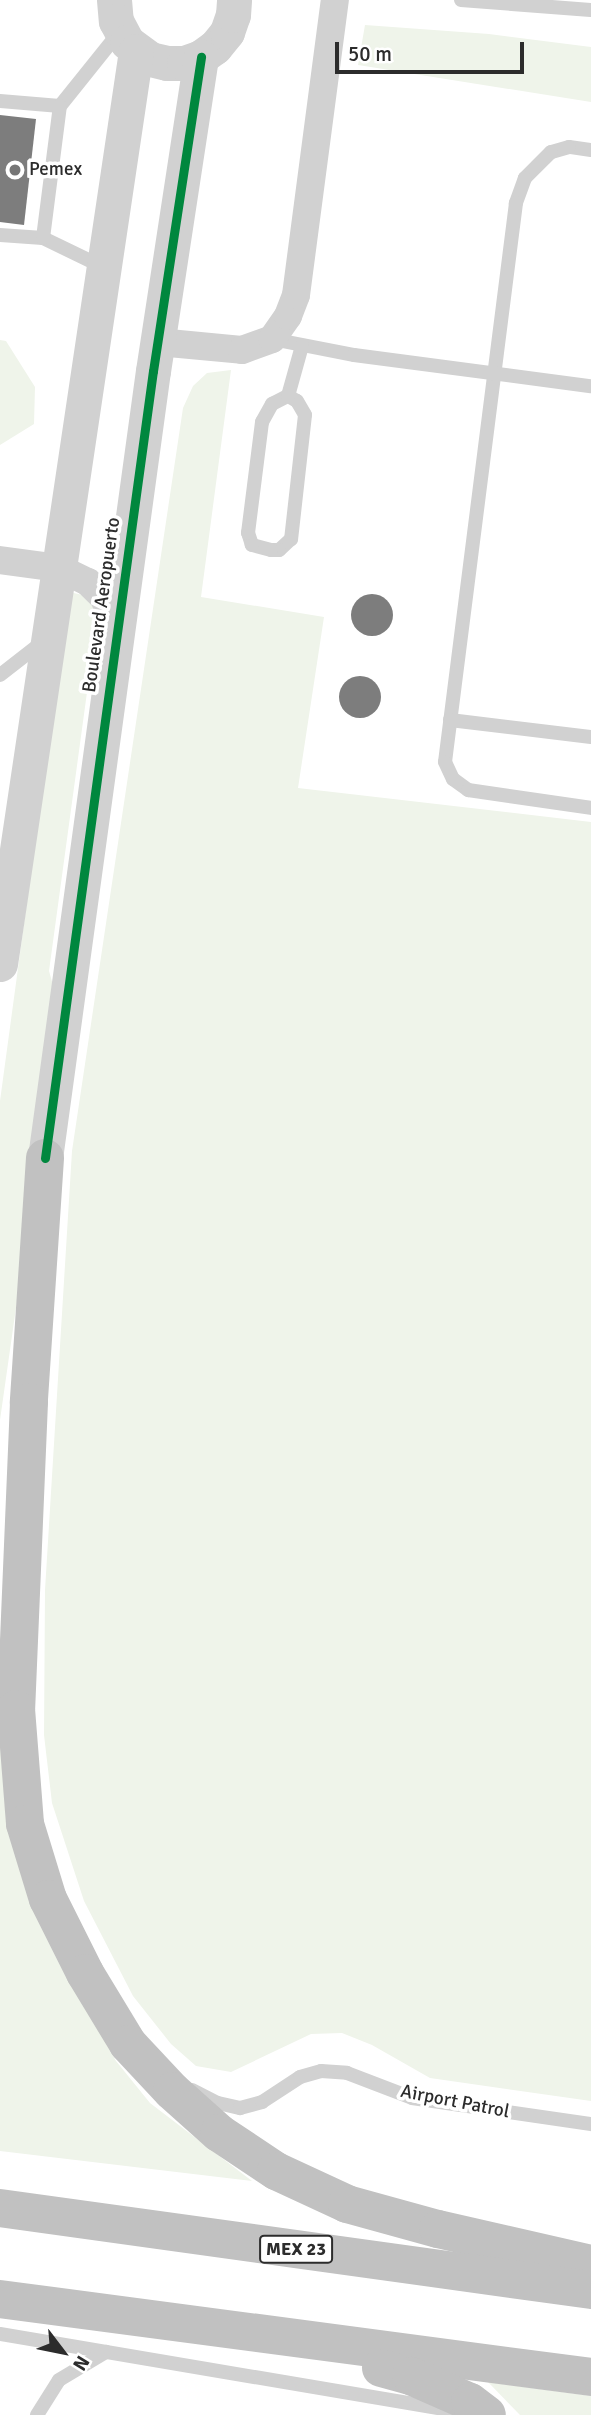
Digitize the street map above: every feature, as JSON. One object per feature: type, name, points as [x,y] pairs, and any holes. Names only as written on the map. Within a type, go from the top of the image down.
[{"type":"highway","points":[[0,1490],[45,1158]]},
{"type":"highway","points":[[45,1158],[29,1402],[16,1709],[25,1824],[48,1899],[85,1973],[128,2044],[172,2091],[219,2133],[276,2171],[347,2204],[438,2229],[591,2264]]},
{"type":"highway","name":"MEX 23","points":[[0,2208],[591,2290]]},
{"type":"highway","points":[[0,2299],[591,2377]]},
{"type":"highway","points":[[257,2335],[411,2376],[470,2402],[487,2415]]},
{"type":"street","points":[[118,18],[150,60],[184,63],[201,57],[227,32],[233,15],[234,0]]},
{"type":"street","points":[[158,342],[242,350],[272,339],[288,316],[296,295],[335,0]]},
{"type":"street","points":[[0,964],[51,635],[103,267],[118,18]]},
{"type":"street","name":"Boulevard Aeropuerto","points":[[45,1158],[64,1001],[201,57]]},
{"type":"street","points":[[0,560],[59,568],[77,574],[98,589],[108,611],[61,958],[64,1001]]},
{"type":"lane","points":[[461,0],[591,10]]},
{"type":"lane","points":[[44,238],[60,106],[118,18]]},
{"type":"lane","points":[[0,101],[60,106]]},
{"type":"lane","points":[[591,150],[569,147],[551,152],[525,178],[516,203],[444,762],[453,779],[468,790],[591,808]]},
{"type":"lane","points":[[0,235],[44,238],[103,267]]},
{"type":"lane","points":[[272,339],[302,346],[591,386]]},
{"type":"lane","points":[[288,396],[297,401],[305,415],[291,539],[279,550],[271,550],[252,545],[248,533],[262,422],[272,404],[288,396],[302,346]]},
{"type":"lane","points":[[0,675],[51,635]]},
{"type":"lane","points":[[450,719],[591,737]]},
{"type":"lane","name":"Airport Patrol","points":[[128,2044],[184,2086],[218,2103],[240,2108],[262,2102],[300,2077],[321,2071],[347,2073],[412,2098],[591,2124]]},
{"type":"lane","points":[[0,2334],[479,2415]]},
{"type":"lane","points":[[37,2415],[60,2380],[106,2351]]},
{"type":"shaded area","points":[[365,25],[489,34],[591,47],[591,102],[358,65]]},
{"type":"shaded area","points":[[0,340],[6,341],[35,387],[34,424],[0,445]]},
{"type":"shaded area","points":[[231,370],[201,597],[324,617],[298,788],[591,822],[591,2101],[430,2078],[372,2045],[342,2033],[311,2034],[231,2072],[196,2066],[171,2044],[133,1996],[84,1901],[52,1803],[44,1735],[45,1590],[72,1151],[183,408],[193,386],[207,373]]},
{"type":"shaded area","points":[[69,592],[83,595],[93,605],[97,619],[49,971],[59,1006],[0,1420],[0,1101]]},
{"type":"shaded area","points":[[0,1644],[61,1963],[116,2061],[150,2103],[252,2181],[0,2151]]},
{"type":"shaded area","points":[[488,2382],[591,2396],[591,2415],[520,2415]]},
{"type":"building","name":"Pemex","points":[[0,115],[36,119],[24,225],[0,222]]},
{"type":"building","points":[[372,594],[387,600],[393,615],[387,630],[372,636],[357,630],[351,615],[357,600]]},
{"type":"building","points":[[360,676],[375,682],[381,697],[375,712],[360,718],[345,712],[339,697],[345,682]]},
{"type":"cycle path","points":[[45,1158],[153,371],[201,57]]},
{"type":"place","name":"Pemex","points":[[15,170]]}]
